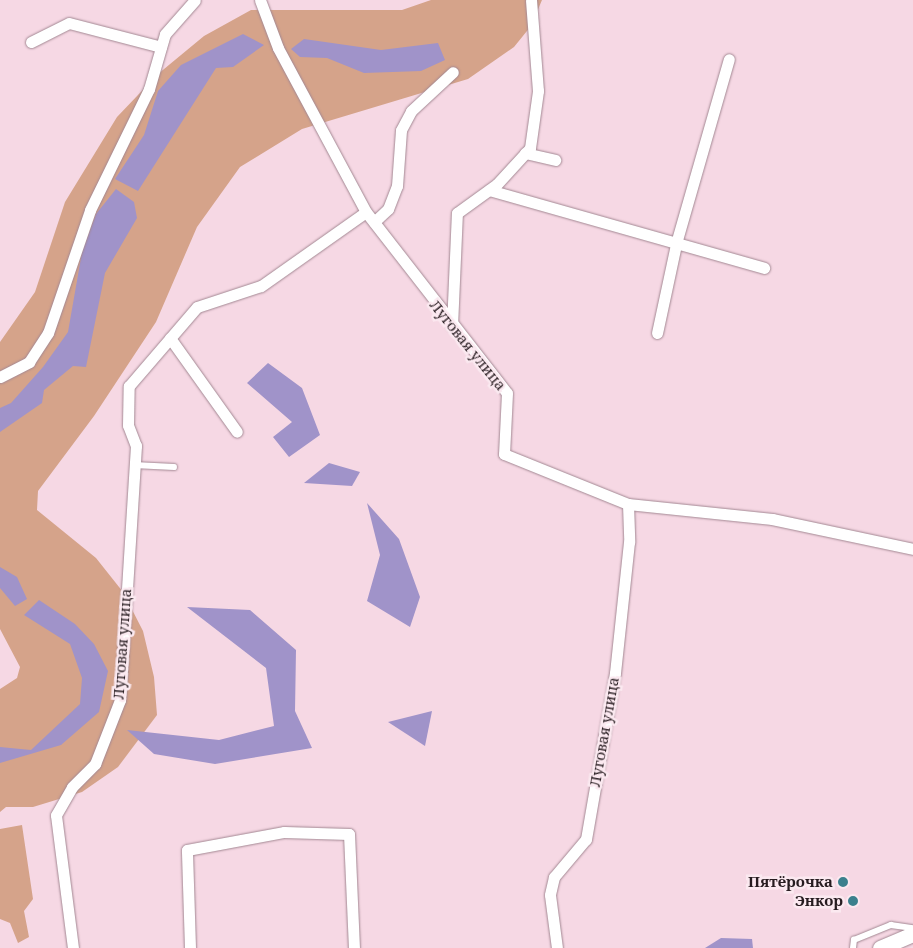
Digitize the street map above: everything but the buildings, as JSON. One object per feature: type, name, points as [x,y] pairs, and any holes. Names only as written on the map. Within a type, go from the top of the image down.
[{"type":"main road","points":[[880,948],[913,934]]},
{"type":"street","points":[[0,377],[29,362],[48,333],[90,210],[149,89],[165,34],[195,0]]},
{"type":"street","name":"Луговая улица","points":[[260,0],[278,48],[370,217],[452,326],[507,393],[504,454],[628,504],[772,519],[913,549]]},
{"type":"street","points":[[452,326],[457,213],[489,190],[526,153],[538,91],[531,0]]},
{"type":"street","points":[[31,42],[69,23],[161,47]]},
{"type":"street","points":[[656,333],[677,240],[729,59]]},
{"type":"street","points":[[370,217],[388,209],[397,186],[401,130],[411,111],[454,72]]},
{"type":"street","points":[[526,153],[555,160]]},
{"type":"street","points":[[489,190],[677,240],[764,268]]},
{"type":"street","name":"Луговая улица","points":[[73,948],[56,815],[72,787],[95,764],[120,700],[136,446],[128,425],[129,386],[197,307],[261,286],[370,217]]},
{"type":"street","points":[[170,338],[237,432]]},
{"type":"street","name":"Луговая улица","points":[[557,948],[550,895],[554,877],[586,839],[614,673],[629,542],[628,504]]},
{"type":"street","points":[[190,948],[187,850],[284,832],[348,834],[354,948]]},
{"type":"lane","points":[[134,465],[174,467]]},
{"type":"lane","points":[[853,948],[854,940],[891,924],[913,928]]},
{"type":"shaded area","points":[[431,0],[542,0],[531,26],[514,47],[468,79],[302,129],[240,167],[197,227],[156,322],[94,416],[38,491],[37,510],[96,558],[123,592],[143,631],[154,677],[157,715],[118,767],[82,792],[33,807],[6,807],[0,812],[0,689],[17,678],[20,667],[0,629],[0,342],[35,292],[65,202],[117,117],[158,74],[204,36],[251,10],[402,10]]},
{"type":"shaded area","points":[[243,34],[264,45],[233,67],[216,68],[138,191],[115,179],[144,135],[158,91],[181,65]]},
{"type":"shaded area","points":[[304,39],[381,50],[438,43],[445,60],[421,71],[364,73],[327,58],[300,57],[291,49]]},
{"type":"shaded area","points":[[116,189],[134,202],[137,218],[105,273],[86,367],[73,366],[44,390],[42,403],[0,432],[0,408],[11,403],[43,367],[68,332],[82,252],[96,214]]},
{"type":"shaded area","points":[[268,363],[302,388],[320,435],[289,457],[273,437],[292,422],[247,383]]},
{"type":"shaded area","points":[[329,463],[360,472],[352,486],[304,483]]},
{"type":"shaded area","points":[[367,503],[399,539],[420,597],[410,627],[367,601],[380,555]]},
{"type":"shaded area","points":[[0,567],[17,577],[27,599],[15,606],[0,588]]},
{"type":"shaded area","points":[[39,600],[75,624],[94,644],[108,671],[99,712],[61,745],[0,763],[0,747],[31,750],[80,704],[82,678],[70,644],[24,615]]},
{"type":"shaded area","points":[[187,607],[250,610],[296,650],[295,711],[312,748],[215,764],[154,754],[127,730],[219,740],[274,726],[266,668]]},
{"type":"shaded area","points":[[432,711],[425,746],[388,722]]},
{"type":"shaded area","points":[[22,825],[33,899],[24,911],[29,937],[18,943],[10,923],[0,919],[0,829]]},
{"type":"shaded area","points":[[721,938],[752,939],[753,948],[705,948]]},
{"type":"place","name":"Пятёрочка","points":[[843,882]]},
{"type":"place","name":"Энкор","points":[[853,901]]}]
